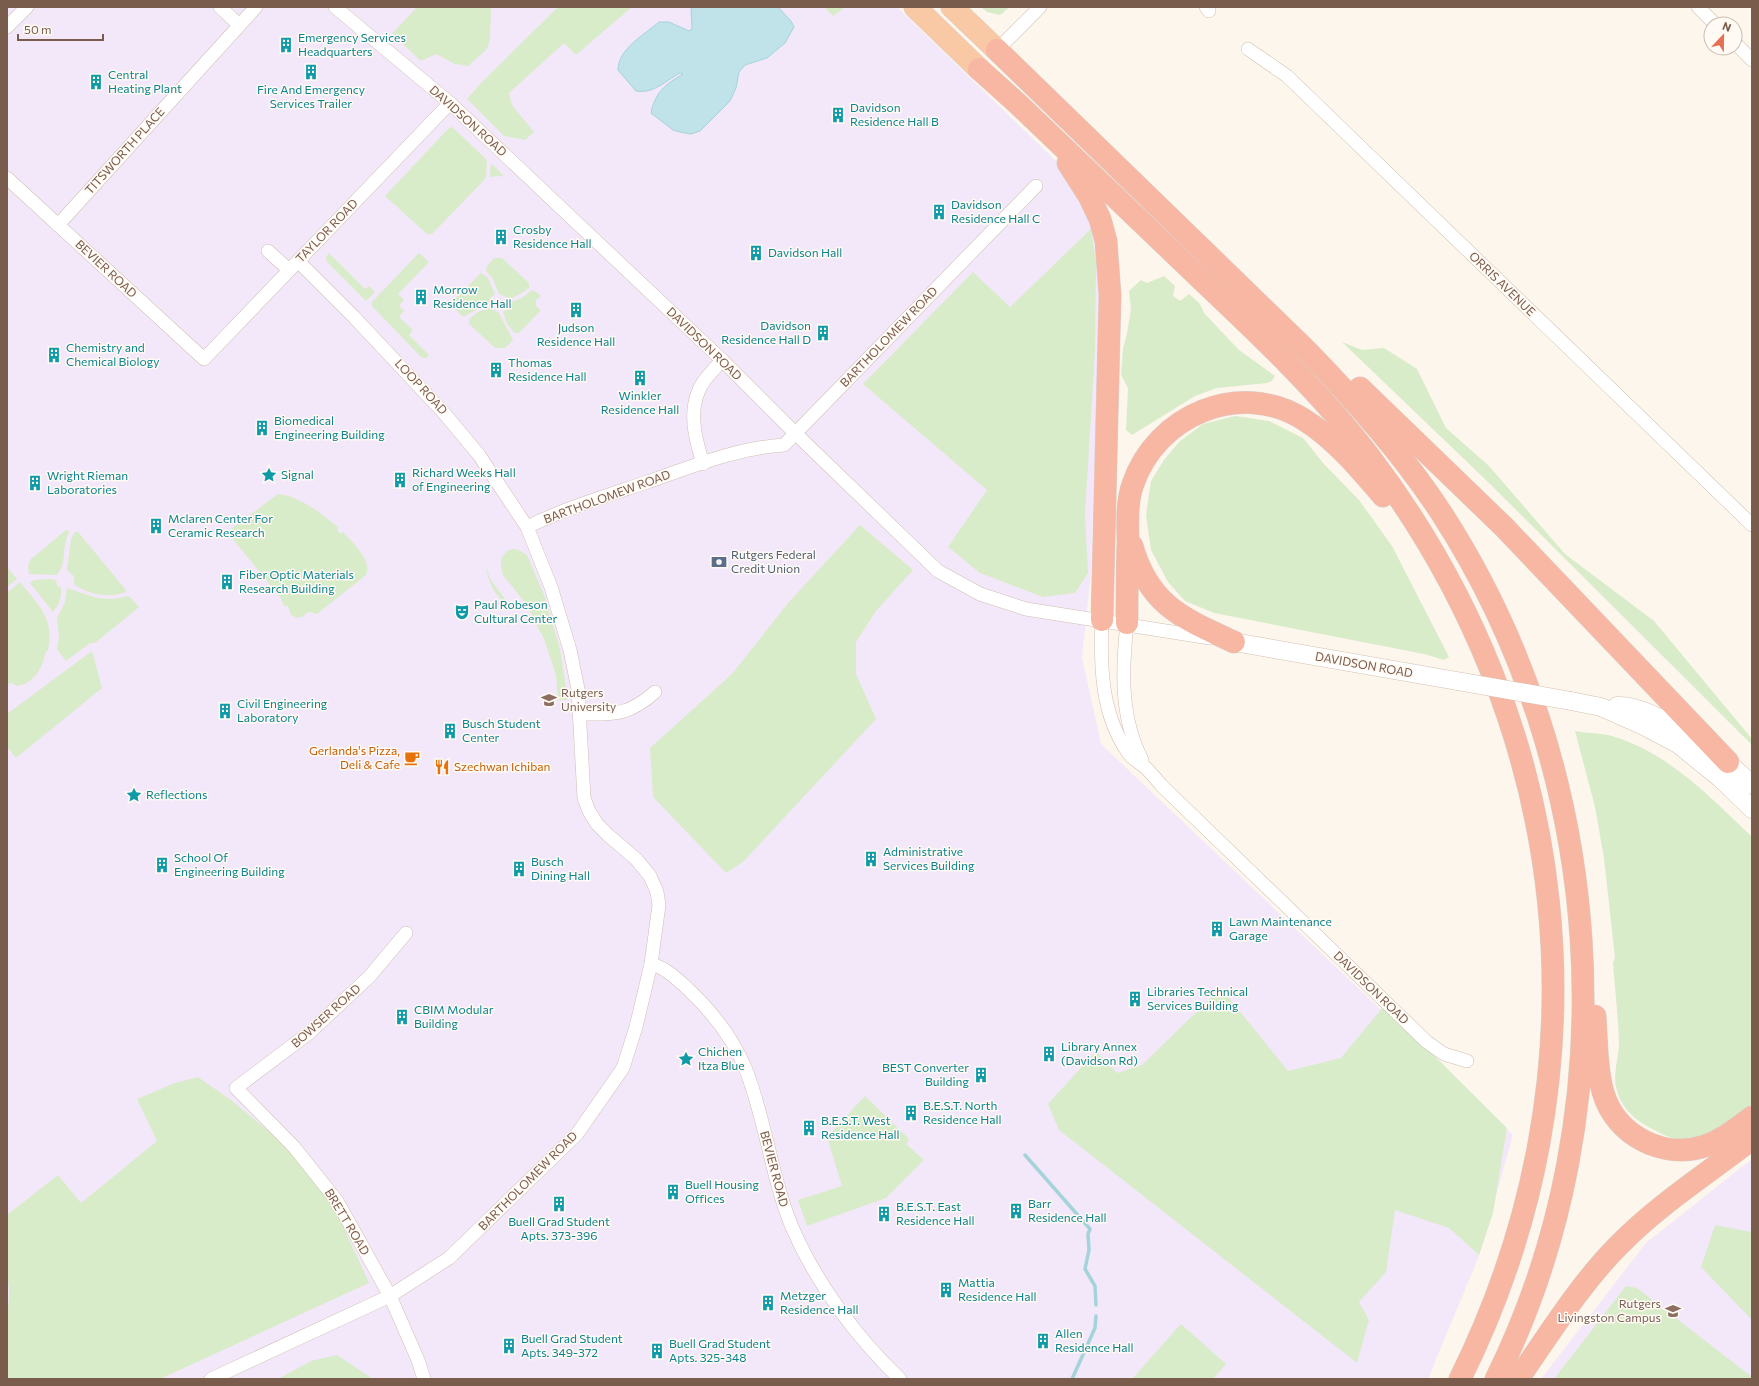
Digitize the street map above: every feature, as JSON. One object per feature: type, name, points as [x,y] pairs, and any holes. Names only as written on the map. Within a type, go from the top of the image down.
[{"type":"highway","points":[[915,7],[1272,347],[1324,402],[1367,453],[1406,507],[1438,558],[1480,641],[1501,694],[1526,773],[1539,833],[1550,909],[1553,984],[1552,1037],[1547,1096],[1530,1188],[1520,1228],[1500,1287],[1460,1379]]},
{"type":"highway","points":[[952,7],[1342,386],[1381,431],[1412,471],[1442,515],[1477,574],[1511,643],[1532,698],[1555,774],[1570,840],[1576,878],[1583,975],[1582,1049],[1576,1108],[1561,1193],[1528,1307],[1496,1379]]},
{"type":"highway","points":[[1018,104],[1067,161],[1089,196],[1100,218],[1106,241],[1110,295],[1102,620]]},
{"type":"highway","points":[[1185,232],[1280,311],[1443,467],[1504,527],[1728,762]]},
{"type":"highway","points":[[1127,623],[1128,508],[1132,486],[1140,464],[1158,440],[1178,422],[1201,410],[1229,402],[1273,406],[1288,410],[1316,428],[1344,454],[1399,515],[1464,608]]},
{"type":"highway","points":[[1128,533],[1136,560],[1145,580],[1157,597],[1176,614],[1234,642]]},
{"type":"highway","points":[[1583,975],[1593,992],[1600,1082],[1603,1093],[1614,1116],[1625,1129],[1654,1146],[1688,1150],[1706,1146],[1723,1138],[1752,1117]]},
{"type":"highway","points":[[1518,1379],[1590,1278],[1614,1249],[1656,1212],[1752,1139]]},
{"type":"main road","name":"DAVIDSON ROAD","points":[[1234,642],[1601,707],[1644,726],[1678,744],[1720,778],[1752,809]]},
{"type":"main road","name":"DAVIDSON ROAD","points":[[1601,707],[1624,706],[1659,717],[1686,731],[1728,762],[1752,785]]},
{"type":"street","points":[[7,26],[27,7]]},
{"type":"street","points":[[220,7],[239,25]]},
{"type":"street","name":"TITSWORTH PLACE","points":[[58,225],[256,7]]},
{"type":"street","name":"DAVIDSON ROAD","points":[[335,7],[450,103],[722,360],[795,433],[938,571],[980,594],[1020,607],[1127,623],[1234,642]]},
{"type":"street","points":[[997,50],[1040,7]]},
{"type":"street","points":[[1698,7],[1707,16]]},
{"type":"street","name":"ORRIS AVENUE","points":[[1248,48],[1287,76],[1752,525]]},
{"type":"street","points":[[1743,51],[1752,60]]},
{"type":"street","name":"TAYLOR ROAD","points":[[204,359],[450,103]]},
{"type":"street","name":"BEVIER ROAD","points":[[7,178],[204,359]]},
{"type":"street","name":"BARTHOLOMEW ROAD","points":[[211,1379],[390,1296],[449,1258],[577,1134],[623,1068],[636,1027],[651,964],[658,916],[657,892],[650,876],[643,866],[608,835],[589,811],[584,798],[582,785],[578,689],[562,620],[527,527],[556,512],[758,446],[784,445],[1036,186]]},
{"type":"street","name":"LOOP ROAD","points":[[268,251],[294,266],[422,388],[478,455],[527,527]]},
{"type":"street","points":[[703,464],[694,427],[693,410],[699,389],[722,360]]},
{"type":"street","name":"DAVIDSON ROAD","points":[[1102,620],[1100,659],[1103,687],[1113,721],[1130,756],[1145,767],[1162,786],[1427,1042],[1444,1054],[1467,1062]]},
{"type":"street","name":"DAVIDSON ROAD","points":[[1127,623],[1123,672],[1124,694],[1131,736],[1145,767]]},
{"type":"street","points":[[580,714],[619,714],[632,709],[655,692]]},
{"type":"street","name":"BOWSER ROAD","points":[[236,1088],[309,1033],[369,977],[406,932]]},
{"type":"street","name":"BEVIER ROAD","points":[[651,964],[662,967],[687,988],[701,1002],[727,1035],[748,1076],[756,1101],[777,1186],[792,1227],[807,1260],[836,1306],[900,1379]]},
{"type":"street","name":"BRETT ROAD","points":[[236,1088],[294,1147],[337,1201],[390,1296],[418,1360],[424,1379]]},
{"type":"shaded area","name":"Rutgers University","points":[[7,7],[897,7],[1058,163],[1083,201],[1096,236],[1099,265],[1098,366],[1091,573],[1082,657],[1101,744],[1513,1135],[1479,1256],[1428,1379],[7,1379]]},
{"type":"shaded area","name":"Rutgers Livingston Campus","points":[[1752,1159],[1752,1379],[1541,1379],[1646,1243]]},
{"type":"green space","points":[[417,7],[491,7],[490,39],[487,49],[468,66],[455,64],[436,54],[421,61],[392,34]]},
{"type":"green space","points":[[558,7],[632,7],[576,55],[564,43],[509,93],[512,105],[534,132],[525,140],[504,136],[467,99],[480,84]]},
{"type":"green space","points":[[824,7],[845,7],[833,16]]},
{"type":"green space","points":[[981,7],[1010,7],[1000,15],[987,12]]},
{"type":"green space","points":[[452,127],[487,160],[486,178],[432,234],[427,234],[385,196],[449,128]]},
{"type":"green space","points":[[491,163],[503,175],[502,176],[490,177]]},
{"type":"green space","points":[[1091,229],[1096,263],[1095,351],[1085,514],[1088,573],[1075,593],[1043,597],[980,573],[948,547],[987,490],[863,384],[973,272],[1010,307]]},
{"type":"green space","points":[[329,253],[365,289],[369,286],[375,292],[366,301],[327,262],[326,257]]},
{"type":"green space","points":[[419,253],[429,262],[398,294],[404,300],[399,306],[404,311],[399,317],[413,330],[409,335],[429,355],[426,358],[422,358],[372,306],[372,302]]},
{"type":"green space","points":[[494,258],[502,258],[529,283],[529,288],[508,300],[505,296],[499,294],[493,279],[486,271],[487,266]]},
{"type":"green space","points":[[481,273],[488,278],[495,294],[490,298],[489,303],[463,317],[455,309],[454,300]]},
{"type":"green space","points":[[1164,276],[1175,286],[1173,296],[1180,301],[1189,294],[1200,304],[1204,313],[1239,350],[1275,376],[1272,381],[1267,383],[1217,388],[1195,396],[1132,435],[1126,430],[1128,388],[1121,375],[1123,348],[1131,308],[1129,291],[1141,280],[1147,283]]},
{"type":"green space","points":[[532,290],[541,296],[536,300],[536,306],[541,310],[519,333],[515,333],[507,324],[503,312],[507,309],[508,303],[522,298]]},
{"type":"green space","points":[[490,308],[499,313],[513,340],[505,348],[495,348],[469,324],[469,319],[478,312]]},
{"type":"green space","points":[[1342,342],[1362,350],[1384,348],[1417,369],[1446,428],[1489,466],[1565,554],[1654,621],[1752,739],[1752,745],[1488,482]]},
{"type":"green space","points":[[1235,416],[1269,421],[1303,438],[1324,464],[1359,500],[1392,546],[1449,657],[1444,660],[1424,654],[1214,613],[1185,601],[1168,582],[1151,550],[1146,516],[1151,481],[1164,460],[1179,442],[1203,424]]},
{"type":"green space","points":[[278,494],[294,498],[310,506],[339,528],[337,529],[340,534],[343,532],[360,552],[367,564],[366,575],[317,614],[308,612],[302,617],[297,618],[291,615],[288,606],[284,606],[280,597],[227,532]]},
{"type":"green space","points":[[860,525],[913,570],[876,611],[856,642],[856,674],[876,719],[743,862],[726,873],[653,797],[650,748],[732,674],[788,603]]},
{"type":"green space","points":[[66,530],[69,531],[65,544],[63,565],[60,572],[57,575],[29,574],[28,566],[30,560]]},
{"type":"green space","points":[[75,532],[78,532],[126,590],[125,592],[113,595],[92,593],[79,588],[74,584],[74,576],[67,570],[71,539]]},
{"type":"green space","points":[[513,549],[519,550],[527,555],[545,597],[560,649],[568,700],[558,700],[556,675],[544,639],[526,604],[503,575],[501,559],[507,551]]},
{"type":"green space","points":[[486,565],[490,579],[515,612],[495,592],[489,581]]},
{"type":"green space","points":[[7,567],[17,579],[7,587]]},
{"type":"green space","points":[[34,580],[56,580],[57,585],[61,588],[60,601],[53,612],[30,583]]},
{"type":"green space","points":[[20,582],[39,605],[47,620],[50,639],[48,650],[45,653],[39,670],[28,682],[17,686],[11,683],[7,684],[7,593]]},
{"type":"green space","points":[[67,588],[97,598],[113,599],[129,596],[139,607],[95,643],[90,643],[66,661],[57,649],[59,637],[57,618],[65,602]]},
{"type":"green space","points":[[92,651],[102,688],[16,758],[7,747],[7,714]]},
{"type":"green space","points":[[1575,731],[1612,736],[1652,753],[1688,778],[1752,837],[1752,1104],[1719,1129],[1700,1138],[1690,1140],[1676,1139],[1667,1136],[1641,1122],[1623,1105],[1616,1087],[1615,1081],[1619,1042],[1613,963],[1615,958],[1604,858],[1595,807]]},
{"type":"green space","points":[[1221,988],[1288,1071],[1341,1058],[1384,1006],[1507,1128],[1493,1213],[1479,1255],[1449,1228],[1395,1210],[1386,1272],[1359,1302],[1369,1320],[1357,1363],[1059,1130],[1048,1104],[1096,1051],[1117,1073],[1142,1065]]},
{"type":"green space","points":[[198,1077],[231,1100],[290,1149],[332,1202],[369,1283],[160,1379],[7,1379],[7,1310],[9,1294],[7,1263],[7,1215],[58,1175],[81,1203],[157,1141],[137,1099],[175,1083]]},
{"type":"green space","points":[[865,1096],[909,1139],[906,1144],[924,1160],[886,1198],[807,1226],[798,1200],[842,1186],[827,1137]]},
{"type":"green space","points":[[1715,1225],[1752,1232],[1752,1320],[1701,1267]]},
{"type":"green space","points":[[1626,1286],[1637,1288],[1752,1377],[1752,1379],[1554,1379]]},
{"type":"green space","points":[[1181,1324],[1226,1364],[1213,1379],[1132,1379]]},
{"type":"green space","points":[[337,1355],[373,1379],[278,1379],[311,1361]]},
{"type":"water","points":[[691,7],[778,7],[791,21],[794,27],[785,43],[767,58],[745,65],[739,72],[736,88],[730,101],[700,131],[691,134],[673,130],[651,113],[655,99],[662,89],[671,81],[683,74],[680,73],[654,89],[648,91],[636,91],[618,70],[622,55],[627,49],[639,37],[659,22],[669,22],[689,31],[692,29]]},
{"type":"waterway","points":[[1025,1155],[1090,1229],[1088,1234],[1089,1250],[1085,1269],[1095,1286],[1096,1305]]},
{"type":"waterway","points":[[1072,1379],[1095,1328],[1096,1316]]},
{"type":"place","name":"Emergency Services Headquarters","points":[[286,45]]},
{"type":"place","name":"Fire And Emergency Services Trailer","points":[[311,72]]},
{"type":"place","name":"Central Heating Plant","points":[[96,82]]},
{"type":"place","name":"Davidson Residence Hall B","points":[[838,115]]},
{"type":"place","name":"Davidson Residence Hall C","points":[[939,212]]},
{"type":"place","name":"Crosby Residence Hall","points":[[501,237]]},
{"type":"place","name":"Davidson Hall","points":[[756,253]]},
{"type":"place","name":"Morrow Residence Hall","points":[[421,297]]},
{"type":"place","name":"Judson Residence Hall","points":[[576,310]]},
{"type":"place","name":"Davidson Residence Hall D","points":[[823,333]]},
{"type":"place","name":"Chemistry and Chemical Biology","points":[[54,355]]},
{"type":"place","name":"Thomas Residence Hall","points":[[496,370]]},
{"type":"place","name":"Winkler Residence Hall","points":[[640,378]]},
{"type":"place","name":"Biomedical Engineering Building","points":[[262,428]]},
{"type":"place","name":"Signal","points":[[269,475]]},
{"type":"place","name":"Richard Weeks Hall of Engineering","points":[[400,480]]},
{"type":"place","name":"Wright Rieman Laboratories","points":[[35,483]]},
{"type":"place","name":"Mclaren Center For Ceramic Research","points":[[156,526]]},
{"type":"place","name":"Rutgers Federal Credit Union","points":[[719,562]]},
{"type":"place","name":"Fiber Optic Materials Research Building","points":[[227,582]]},
{"type":"place","name":"Paul Robeson Cultural Center","points":[[462,612]]},
{"type":"place","name":"Rutgers University","points":[[549,700]]},
{"type":"place","name":"Civil Engineering Laboratory","points":[[225,711]]},
{"type":"place","name":"Busch Student Center","points":[[450,731]]},
{"type":"place","name":"Gerlanda's Pizza, Deli & Cafe","points":[[412,758]]},
{"type":"place","name":"Szechwan Ichiban","points":[[442,767]]},
{"type":"place","name":"Reflections","points":[[134,795]]},
{"type":"place","name":"Administrative Services Building","points":[[871,859]]},
{"type":"place","name":"School Of Engineering Building","points":[[162,865]]},
{"type":"place","name":"Busch Dining Hall","points":[[519,869]]},
{"type":"place","name":"Lawn Maintenance Garage","points":[[1217,929]]},
{"type":"place","name":"Libraries Technical Services Building","points":[[1135,999]]},
{"type":"place","name":"CBIM Modular Building","points":[[402,1017]]},
{"type":"place","name":"Library Annex (Davidson Rd)","points":[[1049,1054]]},
{"type":"place","name":"Chichen Itza Blue","points":[[686,1059]]},
{"type":"place","name":"BEST Converter Building","points":[[981,1075]]},
{"type":"place","name":"B.E.S.T. North Residence Hall","points":[[911,1113]]},
{"type":"place","name":"B.E.S.T. West Residence Hall","points":[[809,1128]]},
{"type":"place","name":"Buell Housing Offices","points":[[673,1192]]},
{"type":"place","name":"Buell Grad Student Apts. 373-396","points":[[559,1204]]},
{"type":"place","name":"Barr Residence Hall","points":[[1016,1211]]},
{"type":"place","name":"B.E.S.T. East Residence Hall","points":[[884,1214]]},
{"type":"place","name":"Mattia Residence Hall","points":[[946,1290]]},
{"type":"place","name":"Metzger Residence Hall","points":[[768,1303]]},
{"type":"place","name":"Rutgers Livingston Campus","points":[[1673,1311]]},
{"type":"place","name":"Allen Residence Hall","points":[[1043,1341]]},
{"type":"place","name":"Buell Grad Student Apts. 349-372","points":[[509,1346]]},
{"type":"place","name":"Buell Grad Student Apts. 325-348","points":[[657,1351]]}]
